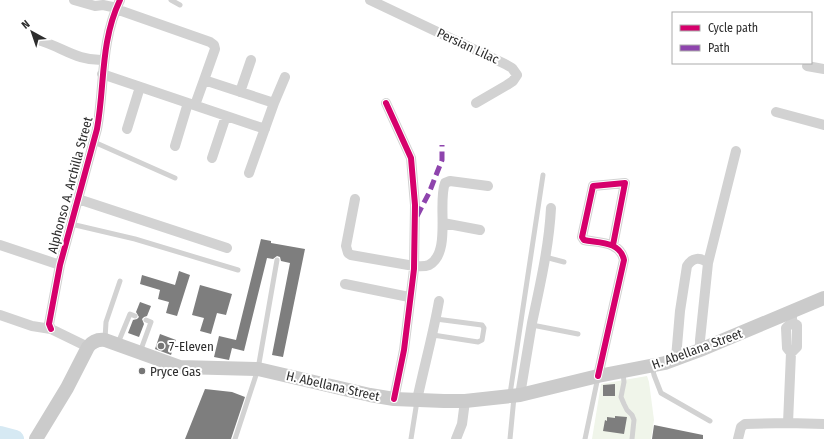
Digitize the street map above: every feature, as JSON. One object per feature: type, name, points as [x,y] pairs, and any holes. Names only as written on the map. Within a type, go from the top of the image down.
[{"type":"main road","name":"H. Abellana Street","points":[[101,343],[140,353],[180,367],[258,369],[370,395],[394,399],[465,401],[515,396],[598,376],[652,366],[792,317],[824,298]]},
{"type":"main road","points":[[36,439],[101,343]]},
{"type":"street","points":[[74,0],[95,6],[118,6],[210,42],[214,45],[215,49],[204,80],[191,104],[175,146]]},
{"type":"street","name":"Persian Lilac","points":[[370,0],[512,68],[517,75],[513,81],[476,103]]},
{"type":"street","name":"Alphonso A. Archilla Street","points":[[51,329],[49,324],[60,265],[100,116],[104,60],[108,37],[118,6]]},
{"type":"street","points":[[38,40],[83,59],[104,60]]},
{"type":"street","points":[[240,92],[251,60]]},
{"type":"street","points":[[807,66],[824,69]]},
{"type":"street","points":[[102,74],[265,129]]},
{"type":"street","points":[[249,173],[285,76]]},
{"type":"street","points":[[204,80],[274,103]]},
{"type":"street","points":[[127,129],[140,87]]},
{"type":"street","points":[[386,103],[410,158],[415,205],[414,266],[409,296],[404,350],[394,399]]},
{"type":"street","points":[[776,112],[824,125]]},
{"type":"street","points":[[212,158],[226,116]]},
{"type":"street","points":[[700,350],[700,334],[708,263],[736,151]]},
{"type":"street","points":[[355,199],[346,246],[350,255],[414,266],[428,266],[438,256],[443,223],[443,191],[445,183],[450,181],[488,186]]},
{"type":"street","points":[[598,376],[624,260],[623,255],[613,245],[588,241],[582,238],[591,188],[596,185],[625,183],[613,245]]},
{"type":"street","points":[[78,198],[227,248]]},
{"type":"street","points":[[515,396],[532,325],[550,231],[551,208]]},
{"type":"street","points":[[443,223],[480,230]]},
{"type":"street","points":[[0,245],[60,265]]},
{"type":"street","points":[[676,358],[680,311],[687,266],[689,262],[697,258],[708,263]]},
{"type":"street","points":[[345,284],[409,296]]},
{"type":"street","points":[[417,400],[426,356],[433,335],[439,301]]},
{"type":"street","points":[[0,315],[32,326],[51,329],[101,343]]},
{"type":"street","points":[[788,423],[792,353],[797,347],[797,325],[792,317]]},
{"type":"street","points":[[456,439],[462,424],[465,401]]},
{"type":"street","points":[[738,439],[741,427],[745,424],[824,424]]},
{"type":"lane","points":[[171,0],[180,5]]},
{"type":"lane","points":[[94,142],[175,178]]},
{"type":"lane","points":[[510,439],[543,175]]},
{"type":"lane","points":[[71,224],[135,239],[238,270]]},
{"type":"lane","points":[[545,257],[564,262]]},
{"type":"lane","points":[[235,439],[258,369],[277,260]]},
{"type":"lane","points":[[101,343],[106,322],[120,281]]},
{"type":"lane","points":[[101,343],[130,314],[135,316]]},
{"type":"lane","points":[[433,335],[478,342],[482,340],[484,328],[482,325],[436,319]]},
{"type":"lane","points":[[140,353],[151,322],[146,320]]},
{"type":"lane","points":[[532,325],[578,334]]},
{"type":"lane","points":[[652,366],[661,393],[710,420]]},
{"type":"lane","points":[[623,371],[624,382],[621,397],[634,420],[632,439]]},
{"type":"lane","points":[[585,439],[598,376]]},
{"type":"lane","points":[[411,439],[417,400]]},
{"type":"shaded area","points":[[647,376],[654,420],[651,439],[592,439],[601,384]]},
{"type":"building","points":[[261,239],[271,241],[271,243],[305,249],[283,357],[272,355],[290,263],[281,261],[280,257],[277,256],[273,259],[267,258],[244,351],[232,348],[229,360],[214,357],[219,336],[236,340]]},
{"type":"building","points":[[179,271],[190,275],[177,316],[166,313],[169,302],[158,299],[160,290],[140,284],[142,275],[175,285]]},
{"type":"building","points":[[200,285],[232,294],[226,315],[217,313],[211,334],[200,331],[204,318],[192,315]]},
{"type":"building","points":[[140,302],[151,306],[147,316],[142,319],[144,324],[139,337],[128,333],[133,320],[139,317],[136,312]]},
{"type":"building","points":[[160,334],[176,340],[171,355],[155,349]]},
{"type":"building","points":[[615,384],[615,396],[603,396],[603,385]]},
{"type":"building","points":[[205,389],[232,392],[245,397],[231,439],[185,439]]},
{"type":"building","points":[[615,416],[627,417],[624,434],[603,431],[607,417],[615,418]]},
{"type":"building","points":[[654,425],[703,435],[703,439],[652,439]]},
{"type":"waterway","points":[[0,435],[15,439]]},
{"type":"marked path","points":[[417,216],[429,193],[442,160],[442,145]]},
{"type":"cycle path","points":[[51,329],[49,324],[60,265],[97,129],[106,48],[109,32],[120,0]]},
{"type":"cycle path","points":[[386,103],[411,158],[415,205],[414,269],[404,350],[394,399]]},
{"type":"cycle path","points":[[598,376],[624,260],[622,254],[614,246],[584,240],[582,237],[593,186],[625,183],[613,245]]},
{"type":"place","name":"7-Eleven","points":[[161,346]]},
{"type":"place","name":"Pryce Gas","points":[[142,371]]}]
